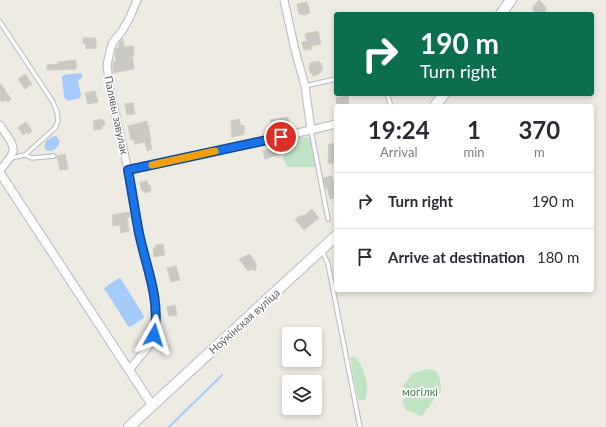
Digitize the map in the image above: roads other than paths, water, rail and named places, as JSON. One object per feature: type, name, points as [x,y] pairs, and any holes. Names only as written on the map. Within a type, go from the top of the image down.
[{"type":"main road","points":[[502,12],[511,0]]},
{"type":"main road","name":"Ноўкінская вуліца","points":[[129,427],[334,238]]},
{"type":"street","name":"Палявы завулак","points":[[129,370],[148,347],[154,335],[156,322],[153,286],[139,234],[107,65],[111,47],[128,22],[137,0]]},
{"type":"street","points":[[284,0],[304,86],[311,130]]},
{"type":"street","points":[[128,170],[334,124]]},
{"type":"street","points":[[0,125],[13,144],[14,150],[11,158],[0,171],[152,405]]},
{"type":"lane","points":[[0,22],[53,102],[57,112],[58,121],[55,128],[25,156]]},
{"type":"lane","points":[[304,86],[334,79]]},
{"type":"lane","points":[[311,130],[328,219]]},
{"type":"lane","points":[[11,158],[25,156],[32,158],[54,156]]},
{"type":"lane","points":[[322,250],[328,264],[360,427]]},
{"type":"water","points":[[82,74],[82,78],[78,80],[81,95],[80,98],[68,101],[64,97],[62,77],[64,75]]},
{"type":"water","points":[[56,136],[60,141],[58,146],[52,151],[45,149],[45,143]]},
{"type":"water","points":[[119,278],[144,316],[144,318],[130,327],[104,288]]},
{"type":"waterway","points":[[169,427],[222,375]]},
{"type":"park label","name":"могілкі","points":[[420,391]]}]
